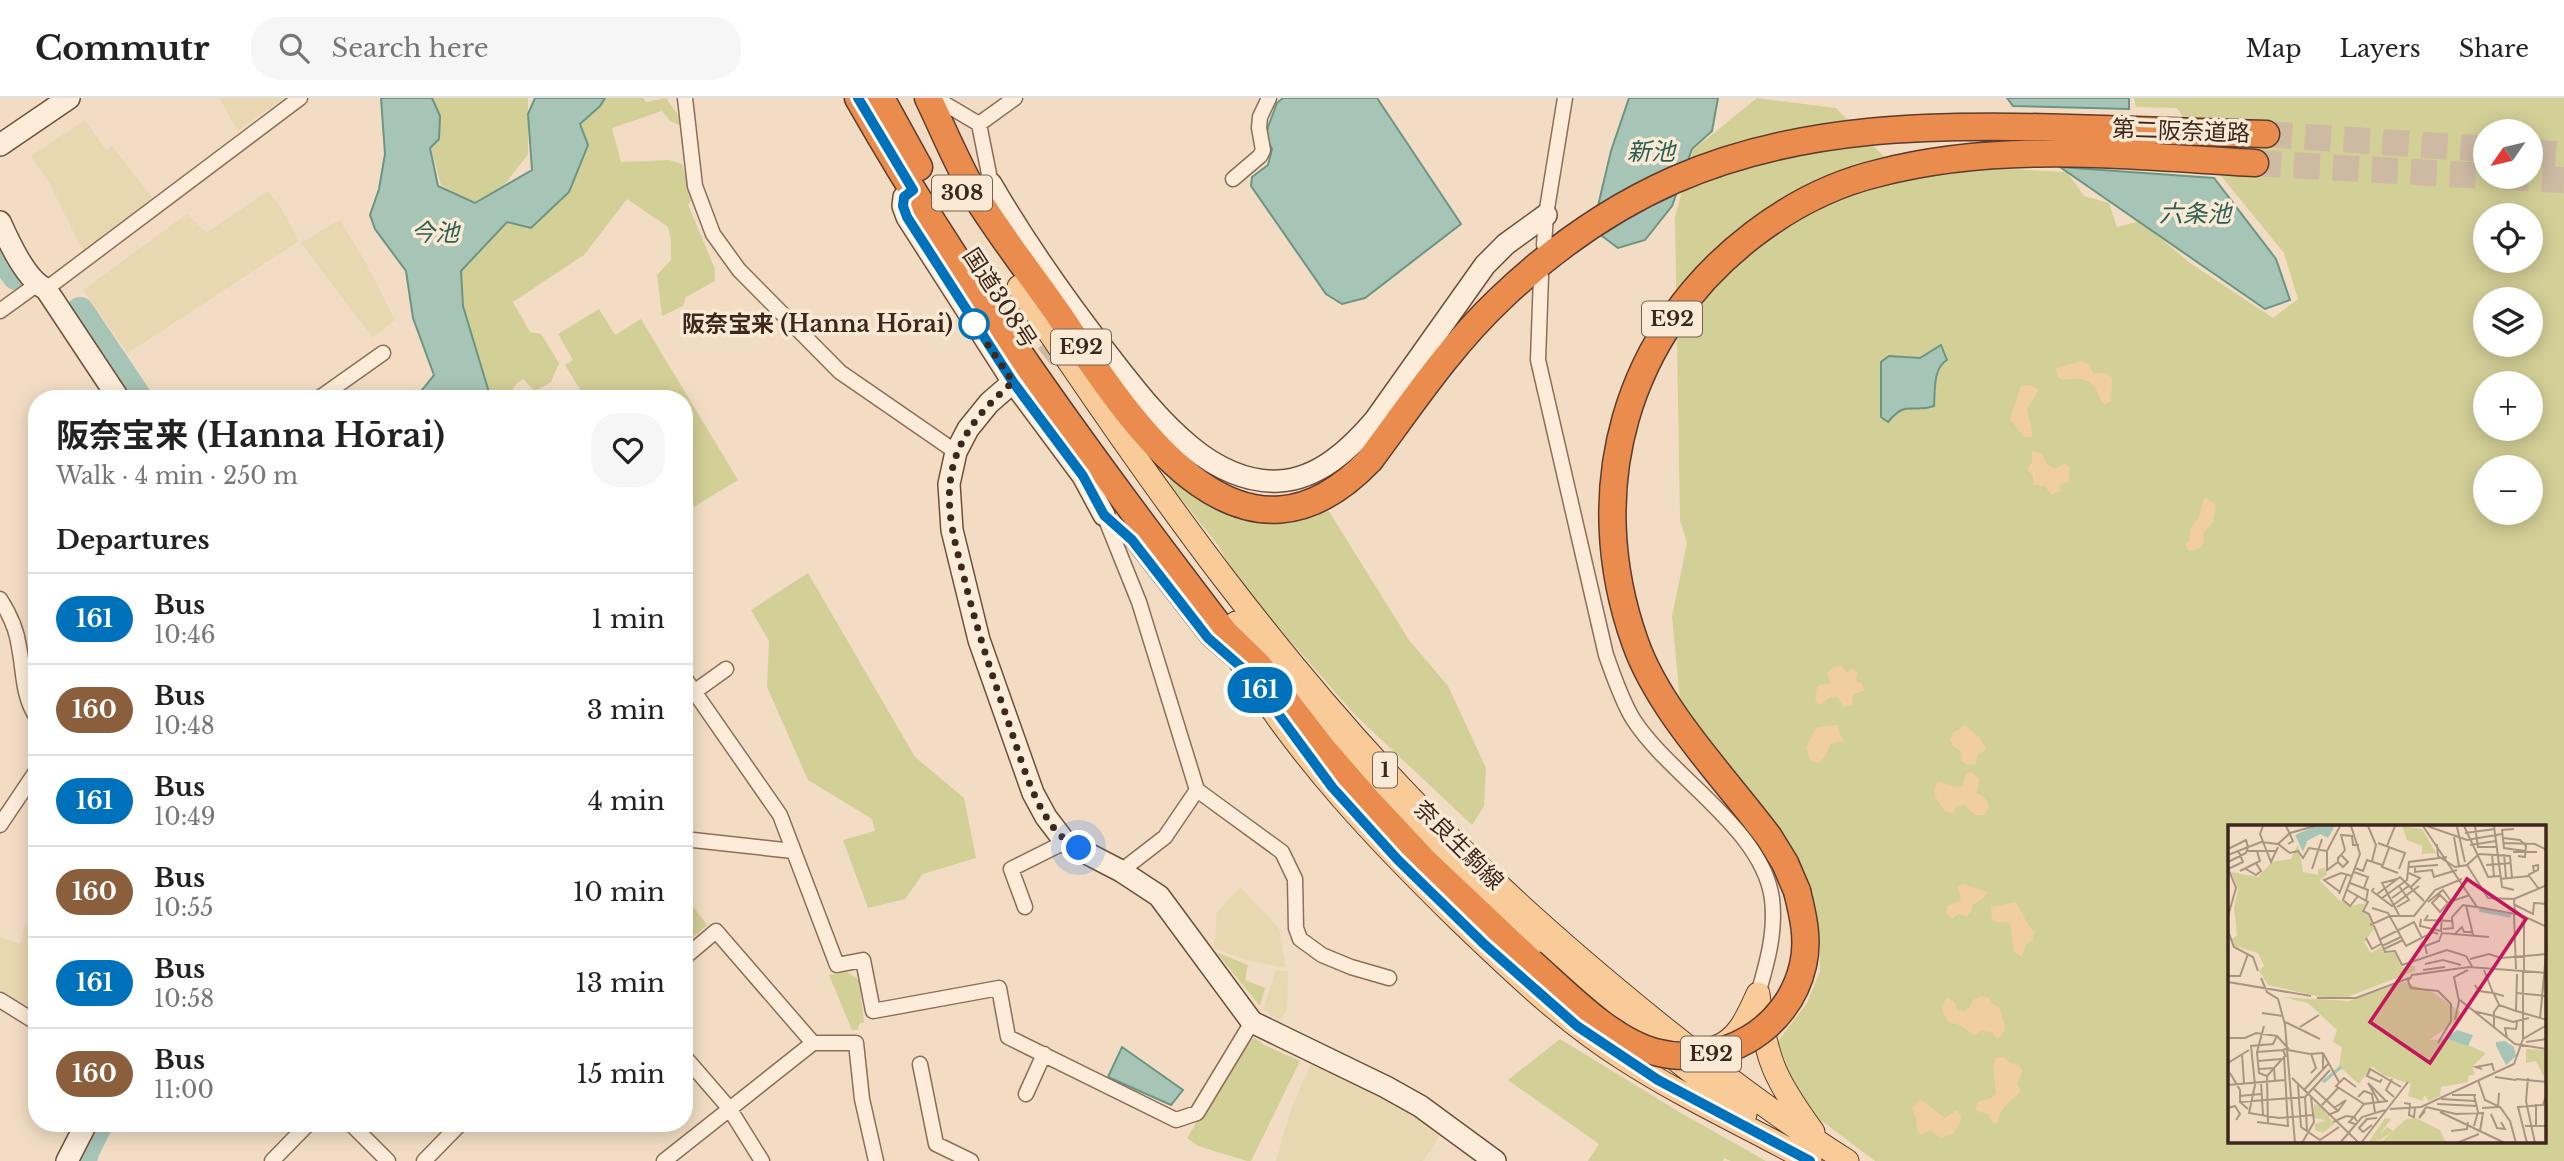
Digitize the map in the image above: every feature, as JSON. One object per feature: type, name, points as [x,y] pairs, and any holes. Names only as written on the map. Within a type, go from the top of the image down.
[{"type":"highway","name":"国道308号","points":[[858,98],[913,190],[1058,410],[1230,627]]},
{"type":"highway","name":"国道308号","points":[[881,98],[927,183],[1000,299],[1054,380],[1230,627]]},
{"type":"highway","name":"国道308号","points":[[908,98],[1019,286]]},
{"type":"highway","name":"308","points":[[928,98],[983,196],[1019,286]]},
{"type":"highway","name":"第二阪奈道路","points":[[1555,244],[1675,179],[1728,160],[1846,133],[1898,128],[1998,126],[2266,134]]},
{"type":"highway","name":"E92","points":[[1230,627],[1253,668],[1424,862],[1531,962],[1598,1019],[1635,1044],[1667,1054],[1706,1055],[1748,1040],[1769,1025],[1785,1006],[1797,984],[1806,941],[1804,916],[1785,863],[1769,837],[1657,691],[1635,643],[1621,593],[1612,517],[1616,460],[1628,405],[1650,354],[1665,328],[1714,268],[1765,226],[1819,193],[1877,173],[1947,159],[1987,155],[2096,155],[2255,163]]},
{"type":"highway","name":"E92","points":[[983,196],[1097,370],[1165,455],[1188,477],[1208,490],[1229,500],[1267,508],[1287,509],[1308,505],[1353,478],[1370,460],[1475,324],[1555,244]]},
{"type":"main road","name":"奈良生駒線","points":[[1019,286],[1088,391],[1233,589],[1377,761],[1457,845],[1540,925],[1719,1072],[1816,1156]]},
{"type":"main road","name":"奈良生駒線","points":[[1230,627],[1447,859],[1497,907],[1622,1017],[1747,1116],[1816,1156]]},
{"type":"main road","name":"奈良生駒線","points":[[1253,668],[1332,787],[1364,825],[1532,988],[1577,1026],[1622,1058],[1816,1156],[1847,1161]]},
{"type":"main road","points":[[1671,1034],[1693,1045],[1706,1048],[1719,1046],[1732,1039],[1742,1027],[1758,994]]},
{"type":"main road","points":[[1758,994],[1769,1060],[1816,1156]]},
{"type":"street","points":[[0,145],[69,98]]},
{"type":"street","points":[[0,311],[41,287],[300,98]]},
{"type":"street","points":[[685,98],[695,186],[713,234],[739,270],[840,372],[956,452]]},
{"type":"street","points":[[935,98],[979,124]]},
{"type":"street","points":[[979,124],[1015,98]]},
{"type":"street","points":[[1233,179],[1260,156],[1263,149],[1260,117],[1269,98]]},
{"type":"street","points":[[1555,244],[1546,215],[1565,98]]},
{"type":"street","points":[[979,124],[983,196],[1041,264],[1080,328],[1191,448],[1220,467],[1247,478],[1279,481],[1307,475],[1332,461],[1356,442],[1375,420],[1485,265],[1506,244],[1546,215]]},
{"type":"street","points":[[913,190],[904,197],[903,206],[907,217],[1083,476],[1104,515],[1139,602],[1197,790],[1282,852],[1295,879],[1296,928],[1300,939],[1322,955],[1389,978]]},
{"type":"street","points":[[0,222],[8,239],[113,390]]},
{"type":"street","points":[[1541,276],[1538,360],[1606,655],[1633,719],[1654,746],[1736,830],[1765,873],[1772,897],[1774,923],[1758,994]]},
{"type":"street","points":[[331,390],[383,354]]},
{"type":"street","points":[[1016,379],[989,403],[968,429],[956,452],[950,484],[952,530],[979,640],[1033,793],[1046,817],[1065,842],[1121,871],[1159,897],[1252,1022],[1387,1087],[1420,1106],[1495,1161]]},
{"type":"street","points":[[1104,515],[1132,540],[1208,638],[1253,668]]},
{"type":"street","points":[[0,599],[17,636],[28,699]]},
{"type":"street","points":[[726,669],[694,692],[780,816],[837,965],[863,960],[873,1011],[999,988],[1008,1037],[1175,1120],[1197,1113],[1252,1022]]},
{"type":"street","points":[[0,825],[28,783]]},
{"type":"street","points":[[1121,871],[1165,836],[1197,790]]},
{"type":"street","points":[[693,840],[793,851]]},
{"type":"street","points":[[1025,906],[1011,869],[1065,842]]},
{"type":"street","points":[[693,950],[716,930],[813,1043]]},
{"type":"street","points":[[0,1000],[28,1017]]},
{"type":"street","points":[[664,1161],[813,1043],[856,1043],[862,1099],[876,1161]]},
{"type":"street","points":[[1026,1094],[1044,1054]]},
{"type":"street","points":[[920,1064],[936,1144],[971,1161]]},
{"type":"street","points":[[693,1066],[729,1108],[762,1161]]},
{"type":"street","points":[[67,1161],[82,1132]]},
{"type":"street","points":[[272,1161],[300,1132]]},
{"type":"street","points":[[359,1132],[388,1161]]},
{"type":"street","points":[[424,1161],[452,1132]]},
{"type":"shaded area","points":[[219,98],[284,98],[238,131]]},
{"type":"shaded area","points":[[432,98],[528,98],[528,154],[506,183],[475,203],[441,185],[431,148],[439,139],[440,116]]},
{"type":"shaded area","points":[[605,98],[643,98],[646,102],[666,98],[681,119],[680,125],[670,121],[662,111],[612,128],[621,162],[669,160],[682,164],[693,198],[688,205],[715,269],[715,281],[686,297],[683,306],[662,316],[657,275],[671,260],[668,227],[627,199],[584,255],[513,302],[530,332],[541,334],[559,363],[551,382],[534,390],[523,379],[512,390],[488,390],[463,306],[461,271],[507,222],[579,124],[600,106]]},
{"type":"shaded area","points":[[1757,98],[1836,108],[1895,168],[1890,186],[1918,174],[1986,168],[2067,172],[2084,196],[2109,203],[2117,227],[2140,221],[2190,263],[2273,318],[2298,299],[2284,253],[2222,177],[2177,108],[2136,107],[2134,98],[2564,98],[2564,1161],[1875,1161],[1806,1109],[1787,1079],[1776,1044],[1807,1003],[1820,971],[1820,942],[1814,909],[1733,774],[1680,700],[1672,616],[1687,543],[1680,520],[1675,217],[1693,150]]},
{"type":"shaded area","points":[[85,120],[106,150],[112,146],[153,198],[84,253],[50,184],[31,156]]},
{"type":"shaded area","points":[[268,191],[280,206],[299,241],[128,353],[83,290],[187,214],[206,233]]},
{"type":"shaded area","points":[[337,221],[341,222],[366,263],[395,320],[373,338],[301,243]]},
{"type":"shaded area","points":[[599,309],[615,335],[641,319],[684,390],[580,390],[565,365],[573,360],[558,334]]},
{"type":"shaded area","points":[[693,405],[738,480],[693,508]]},
{"type":"shaded area","points":[[1168,472],[1215,506],[1325,505],[1409,640],[1448,686],[1486,768],[1484,806],[1472,825],[1354,714],[1241,584],[1217,544],[1171,486]]},
{"type":"shaded area","points":[[808,573],[915,757],[964,798],[976,858],[923,874],[905,899],[868,908],[843,840],[875,831],[872,819],[808,780],[767,687],[769,641],[751,610]]},
{"type":"shaded area","points":[[1240,887],[1279,928],[1286,968],[1245,960],[1214,948],[1217,912]]},
{"type":"shaded area","points":[[693,907],[707,925],[693,937]]},
{"type":"shaded area","points":[[28,923],[28,1014],[0,997],[0,937],[20,944],[24,927]]},
{"type":"shaded area","points":[[1216,952],[1248,965],[1245,980],[1265,988],[1260,1006]]},
{"type":"shaded area","points":[[1276,970],[1288,971],[1287,1010],[1279,1022],[1263,1009]]},
{"type":"shaded area","points":[[847,972],[859,980],[864,1022],[859,1024],[858,1030],[852,1030],[829,975]]},
{"type":"shaded area","points":[[1255,1038],[1264,1045],[1300,1061],[1251,1161],[1247,1161],[1198,1146],[1187,1138],[1246,1042]]},
{"type":"shaded area","points":[[1560,1039],[1766,1161],[1731,1161],[1724,1158],[1723,1161],[1588,1161],[1599,1144],[1508,1080]]},
{"type":"shaded area","points":[[1311,1064],[1382,1097],[1441,1134],[1423,1161],[1276,1161],[1292,1106]]},
{"type":"sand","points":[[2081,361],[2089,364],[2093,373],[2106,373],[2112,378],[2111,401],[2105,405],[2089,382],[2062,380],[2057,376],[2056,368]]},
{"type":"sand","points":[[2030,385],[2039,390],[2027,410],[2032,437],[2024,437],[2010,419],[2021,386]]},
{"type":"sand","points":[[2032,451],[2041,453],[2047,464],[2055,469],[2065,463],[2070,467],[2069,482],[2059,485],[2061,491],[2051,495],[2045,486],[2033,485],[2033,475],[2027,470],[2032,462]]},
{"type":"sand","points":[[2205,497],[2216,505],[2213,522],[2203,534],[2204,542],[2199,549],[2189,551],[2185,545],[2190,539],[2191,528],[2199,516]]},
{"type":"sand","points":[[1842,666],[1847,673],[1852,668],[1857,672],[1856,680],[1863,685],[1864,691],[1853,694],[1853,705],[1844,707],[1838,697],[1830,697],[1821,705],[1815,703],[1817,686],[1830,683],[1827,673],[1833,667]]},
{"type":"sand","points":[[1838,725],[1838,731],[1844,741],[1831,743],[1819,763],[1811,761],[1806,747],[1817,727]]},
{"type":"sand","points":[[1965,725],[1979,737],[1987,749],[1977,755],[1976,764],[1967,765],[1961,760],[1961,751],[1953,746],[1950,739],[1953,733]]},
{"type":"sand","points":[[1972,772],[1979,779],[1977,793],[1985,798],[1989,807],[1984,815],[1975,815],[1964,805],[1957,806],[1953,813],[1945,812],[1934,790],[1938,781],[1954,787],[1963,787],[1966,773]]},
{"type":"sand","points":[[1963,884],[1987,892],[1985,897],[1973,905],[1967,916],[1958,914],[1952,919],[1946,913],[1948,906],[1961,900],[1957,886]]},
{"type":"sand","points":[[2015,902],[2034,931],[2033,939],[2026,945],[2022,957],[2014,952],[2011,926],[2007,921],[2000,923],[1992,920],[1991,907]]},
{"type":"sand","points":[[1981,996],[1989,998],[1992,1004],[2000,1008],[2005,1029],[1997,1039],[1992,1032],[1981,1031],[1975,1035],[1950,1022],[1941,1007],[1948,997],[1955,1003],[1957,1010],[1963,1011]]},
{"type":"sand","points":[[2004,1057],[2010,1063],[2019,1065],[2023,1071],[2017,1083],[2021,1091],[2004,1108],[1998,1122],[1993,1124],[1989,1115],[1975,1110],[1978,1102],[1991,1098],[1996,1093],[1993,1068],[1995,1058]]},
{"type":"sand","points":[[1920,1099],[1945,1118],[1956,1110],[1962,1118],[1954,1133],[1941,1138],[1930,1130],[1921,1135],[1917,1130],[1917,1120],[1912,1109]]},
{"type":"water","name":"今池","points":[[381,98],[432,98],[440,116],[439,139],[430,148],[438,186],[475,203],[532,170],[528,114],[535,98],[605,98],[580,124],[588,145],[569,192],[531,228],[507,222],[461,271],[463,306],[488,390],[422,390],[434,375],[413,318],[406,271],[375,229],[370,215],[379,189],[385,154]]},
{"type":"water","points":[[1283,98],[1377,98],[1461,224],[1365,298],[1342,304],[1326,294],[1251,186],[1252,177],[1268,165],[1272,149],[1266,138],[1268,127],[1277,103]]},
{"type":"water","name":"新池","points":[[1629,98],[1718,98],[1712,131],[1692,149],[1672,206],[1645,240],[1618,248],[1602,236],[1597,210],[1611,151]]},
{"type":"water","points":[[2007,98],[2129,98],[2129,109],[2013,106]]},
{"type":"water","name":"六条池","points":[[2060,167],[2214,178],[2276,259],[2290,300],[2265,309]]},
{"type":"water","points":[[1941,345],[1947,360],[1937,374],[1934,406],[1905,409],[1888,422],[1881,417],[1881,362],[1889,356],[1920,358]]},
{"type":"water","points":[[1122,1047],[1183,1090],[1171,1105],[1108,1077]]},
{"type":"waterway","points":[[0,253],[16,276]]},
{"type":"waterway","points":[[80,311],[133,390]]},
{"type":"waterway","points":[[83,1161],[95,1132]]},
{"type":"tunnel","points":[[2266,134],[2473,148]]},
{"type":"tunnel","points":[[2543,153],[2564,155]]},
{"type":"tunnel","points":[[2255,163],[2473,175]]},
{"type":"tunnel","points":[[2543,179],[2564,180]]},
{"type":"tunnel","points":[[1020,376],[1072,335]]},
{"type":"bus line","name":"161","points":[[858,98],[913,190],[904,197],[903,206],[907,217],[1013,382],[1083,476],[1104,515],[1132,540],[1208,638],[1248,673],[1300,746],[1364,825],[1485,945],[1577,1026],[1658,1080],[1810,1161]]},
{"type":"place","name":"阪奈宝来 (Hanna Hōrai)","points":[[974,324]]},
{"type":"route","points":[[974,324],[1013,382],[978,416],[956,452],[950,484],[952,530],[979,640],[1033,793],[1046,817],[1065,842],[1079,848]]}]
